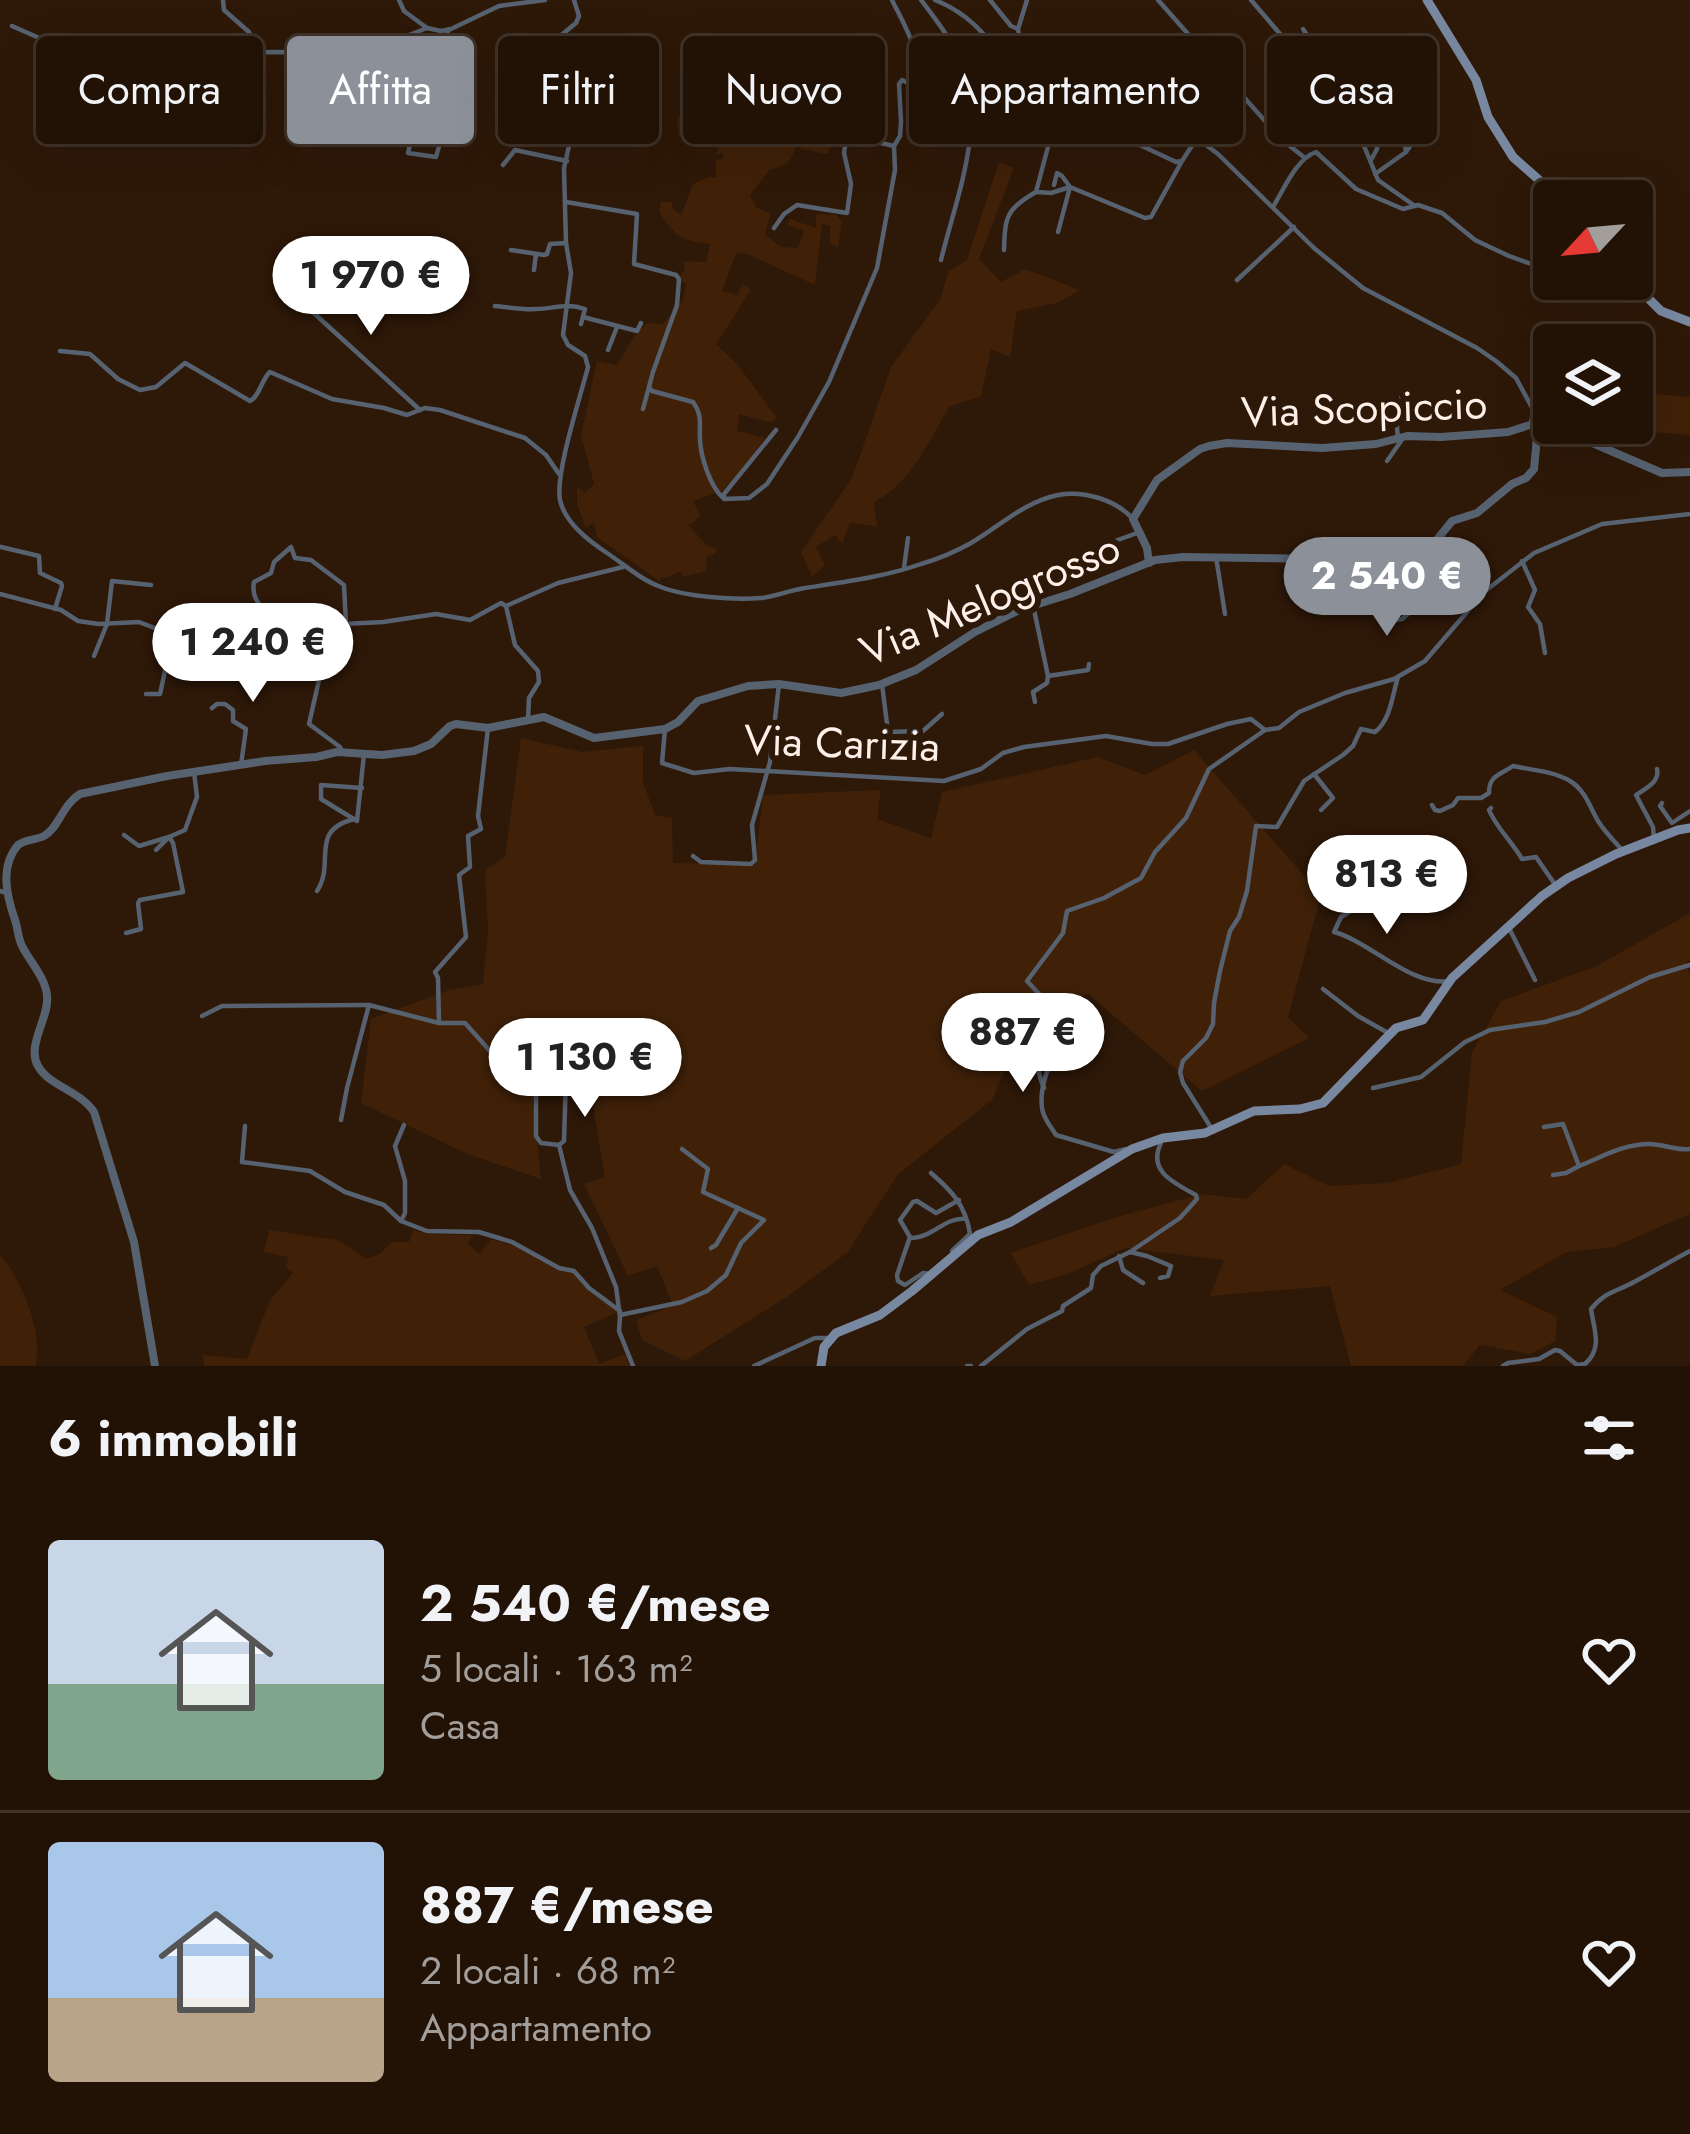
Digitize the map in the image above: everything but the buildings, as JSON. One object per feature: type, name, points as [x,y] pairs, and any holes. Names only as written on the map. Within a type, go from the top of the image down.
[{"type":"main road","points":[[1427,0],[1476,80],[1488,117],[1513,157],[1539,180]]},
{"type":"main road","points":[[1650,300],[1661,311],[1690,322]]},
{"type":"main road","points":[[821,1366],[830,1339],[880,1315],[978,1235],[1011,1222],[1132,1149],[1163,1138],[1217,1129],[1254,1111],[1320,1105],[1398,1027],[1423,1020],[1450,981],[1556,886],[1623,851],[1690,828]]},
{"type":"street","points":[[223,0],[224,10],[251,36]]},
{"type":"street","points":[[399,0],[404,11],[428,28]]},
{"type":"street","points":[[263,54],[363,52],[428,28],[449,29],[499,7],[545,0]]},
{"type":"street","points":[[560,36],[579,16],[574,0]]},
{"type":"street","points":[[724,499],[749,497],[766,484],[798,437],[829,382],[878,268],[896,170],[894,146],[902,122],[899,84],[902,80],[914,86],[918,79],[916,57],[892,0]]},
{"type":"street","points":[[921,0],[958,55],[974,125],[941,260]]},
{"type":"street","points":[[934,0],[970,21],[984,36]]},
{"type":"street","points":[[990,0],[1018,29]]},
{"type":"street","points":[[1019,36],[1027,0]]},
{"type":"street","points":[[1158,0],[1281,139],[1305,158]]},
{"type":"street","points":[[1251,0],[1283,36]]},
{"type":"street","points":[[12,26],[36,37]]},
{"type":"street","points":[[446,36],[449,29]]},
{"type":"street","points":[[1303,29],[1308,36]]},
{"type":"street","points":[[774,228],[797,205],[847,213],[851,184],[845,146],[859,138],[894,146]]},
{"type":"street","points":[[411,144],[408,153],[436,158],[440,144]]},
{"type":"street","points":[[570,144],[564,180],[571,274],[564,340],[585,356],[588,368],[559,473],[560,502],[566,516],[598,547],[667,590],[762,598],[915,567],[956,550],[1020,509],[1069,494],[1119,507],[1140,532],[1149,563]]},
{"type":"street","points":[[1036,192],[1049,144]]},
{"type":"street","points":[[1138,144],[1181,161]]},
{"type":"street","points":[[1054,185],[1058,173],[1070,188],[1151,217],[1193,144]]},
{"type":"street","points":[[1205,144],[1363,288],[1477,348],[1516,378],[1533,404]]},
{"type":"street","points":[[1364,144],[1378,180],[1415,206],[1442,213],[1475,240],[1533,264]]},
{"type":"street","points":[[1371,160],[1377,144]]},
{"type":"street","points":[[1405,144],[1406,152]]},
{"type":"street","points":[[1375,174],[1412,144]]},
{"type":"street","points":[[503,165],[515,150],[567,161]]},
{"type":"street","points":[[1273,207],[1312,152],[1356,189],[1402,208],[1415,206]]},
{"type":"street","points":[[1004,250],[1005,224],[1013,205],[1036,192],[1070,188]]},
{"type":"street","points":[[1058,232],[1070,188]]},
{"type":"street","points":[[1150,200],[1157,205]]},
{"type":"street","points":[[566,202],[637,214],[634,264],[679,279],[677,305],[643,409]]},
{"type":"street","points":[[1237,280],[1294,227]]},
{"type":"street","points":[[512,250],[547,254],[550,244],[566,243]]},
{"type":"street","points":[[534,270],[536,254]]},
{"type":"street","points":[[294,295],[420,410]]},
{"type":"street","points":[[495,306],[540,310],[568,304],[585,309],[582,321],[637,331],[641,323]]},
{"type":"street","points":[[608,350],[617,326]]},
{"type":"street","points":[[60,351],[90,354],[125,385],[140,390],[156,387],[185,364],[250,401],[270,372],[332,399],[407,415],[440,410],[524,438],[546,454],[559,473]]},
{"type":"street","points":[[649,387],[693,402],[699,411],[700,440],[714,488],[724,499]]},
{"type":"street","points":[[1387,461],[1400,438],[1396,428],[1402,392]]},
{"type":"street","name":"Via Scopiccio","points":[[1133,520],[1157,480],[1210,446],[1322,448],[1508,432],[1533,424]]},
{"type":"street","points":[[724,499],[776,430]]},
{"type":"street","name":"Via Melogrosso","points":[[528,718],[558,721],[594,738],[665,729],[698,701],[748,686],[779,684],[841,693],[882,684],[1033,605],[1169,558],[1419,554],[1452,521],[1477,514],[1526,478],[1534,469],[1539,444]]},
{"type":"street","points":[[1595,444],[1662,473],[1690,472]]},
{"type":"street","name":"Via Carizia","points":[[665,729],[662,764],[694,773],[730,769],[944,781],[1024,747],[1106,736],[1168,744],[1251,719],[1264,730],[1279,728],[1299,712],[1360,687],[1382,684],[1425,662],[1484,592],[1522,561],[1603,524],[1690,514]]},
{"type":"street","points":[[1090,550],[1140,532]]},
{"type":"street","points":[[904,568],[908,538]]},
{"type":"street","points":[[1,547],[40,557],[40,573],[62,586],[56,609]]},
{"type":"street","points":[[269,617],[254,598],[254,582],[271,573],[274,562],[291,547],[295,558],[311,560],[344,585],[346,624]]},
{"type":"street","points":[[1354,556],[1387,616],[1402,619],[1409,613],[1410,605],[1404,601]]},
{"type":"street","points":[[1216,557],[1226,614]]},
{"type":"street","points":[[1522,561],[1535,590],[1528,607],[1540,624],[1545,653]]},
{"type":"street","points":[[506,606],[581,575],[626,566]]},
{"type":"street","points":[[1361,590],[1367,579]]},
{"type":"street","points":[[94,656],[107,624],[112,581],[151,585]]},
{"type":"street","points":[[0,595],[56,609],[78,622],[139,622],[157,629],[229,628],[269,617],[302,615],[346,624],[436,614],[470,620],[501,603],[506,606],[515,646],[538,671],[528,718],[488,728],[456,724],[413,752],[342,752],[194,772],[80,794],[44,836],[16,846],[5,862],[2,892],[20,943],[47,990],[35,1061],[94,1112],[134,1242],[155,1366]]},
{"type":"street","points":[[1033,605],[1048,676],[1047,683],[1033,692],[1035,702]]},
{"type":"street","points":[[332,623],[309,724],[342,752]]},
{"type":"street","points":[[146,694],[160,694],[174,629]]},
{"type":"street","points":[[1048,676],[1088,670],[1089,664]]},
{"type":"street","points":[[1217,1129],[1210,1125],[1180,1072],[1213,1024],[1220,970],[1247,891],[1256,826],[1277,826],[1304,781],[1343,755],[1361,729],[1375,732],[1381,728],[1398,676]]},
{"type":"street","points":[[693,856],[701,862],[751,864],[755,860],[752,825],[768,772],[779,684]]},
{"type":"street","points":[[882,684],[888,731],[922,731],[943,714]]},
{"type":"street","points":[[212,708],[225,704],[233,710],[233,722],[246,729],[241,765]]},
{"type":"street","points":[[439,1023],[435,972],[466,937],[459,875],[470,867],[468,836],[481,830],[478,816],[488,728]]},
{"type":"street","points":[[1044,1088],[1038,1067],[1041,1032],[1055,1012],[1027,981],[1063,934],[1066,911],[1141,878],[1155,852],[1186,818],[1209,769],[1264,730]]},
{"type":"street","points":[[317,891],[326,878],[324,847],[331,829],[338,823],[357,821],[364,754]]},
{"type":"street","points":[[1432,805],[1440,811],[1460,798],[1484,797],[1493,777],[1513,766],[1551,774],[1584,794],[1600,825],[1623,851]]},
{"type":"street","points":[[1654,839],[1653,827],[1636,795],[1655,782],[1657,769]]},
{"type":"street","points":[[124,835],[139,846],[185,830],[196,797],[194,772]]},
{"type":"street","points":[[1313,774],[1336,795],[1321,810]]},
{"type":"street","points":[[354,819],[321,799],[321,785],[362,788]]},
{"type":"street","points":[[1662,803],[1672,823],[1690,811]]},
{"type":"street","points":[[1491,808],[1493,820],[1522,859],[1536,856],[1556,886]]},
{"type":"street","points":[[156,850],[169,837]]},
{"type":"street","points":[[126,933],[141,929],[140,901],[183,892],[169,837]]},
{"type":"street","points":[[1376,880],[1362,904],[1341,917],[1334,932],[1428,980],[1450,981]]},
{"type":"street","points":[[1509,928],[1535,980]]},
{"type":"street","points":[[1373,1088],[1421,1077],[1465,1042],[1490,1030],[1579,1012],[1650,977],[1690,965]]},
{"type":"street","points":[[1323,989],[1390,1034]]},
{"type":"street","points":[[341,1120],[369,1005]]},
{"type":"street","points":[[202,1016],[222,1006],[369,1005],[439,1023],[465,1023],[501,1071],[536,1096],[536,1136],[541,1143],[564,1141],[566,1076]]},
{"type":"street","points":[[995,1052],[1010,1023],[1041,1032]]},
{"type":"street","points":[[984,1024],[1002,1031]]},
{"type":"street","points":[[1054,1059],[1044,1088],[1043,1114],[1056,1136],[1114,1152],[1132,1149]]},
{"type":"street","points":[[1544,1127],[1563,1124],[1579,1166]]},
{"type":"street","points":[[401,1221],[404,1181],[395,1146],[404,1125]]},
{"type":"street","points":[[245,1126],[242,1162],[310,1171],[427,1231],[479,1232],[512,1242],[559,1268],[574,1271],[620,1313],[682,1302],[707,1291],[725,1275],[741,1243],[764,1220],[703,1192],[708,1169],[682,1149]]},
{"type":"street","points":[[981,1366],[1027,1329],[1062,1311],[1073,1297],[1091,1288],[1101,1266],[1180,1218],[1197,1199],[1157,1167],[1155,1155],[1163,1138]]},
{"type":"street","points":[[1553,1175],[1641,1144],[1690,1150]]},
{"type":"street","points":[[559,1145],[570,1190],[616,1287],[619,1331],[633,1366]]},
{"type":"street","points":[[931,1173],[959,1200],[970,1234],[952,1256]]},
{"type":"street","points":[[931,1275],[923,1273],[905,1285],[898,1282],[910,1238],[901,1220],[914,1202],[936,1213],[959,1200]]},
{"type":"street","points":[[711,1248],[738,1208]]},
{"type":"street","points":[[910,1238],[922,1238],[946,1221],[966,1219]]},
{"type":"street","points":[[1503,1366],[1539,1359],[1555,1350],[1577,1365],[1585,1364],[1596,1349],[1591,1309],[1600,1299],[1690,1251]]},
{"type":"street","points":[[1130,1252],[1171,1267],[1168,1276],[1160,1278]]},
{"type":"street","points":[[1119,1256],[1123,1270],[1143,1283]]},
{"type":"street","points":[[754,1366],[814,1338],[830,1339]]},
{"type":"shaded area","points":[[683,114],[683,136],[679,138],[677,118]]},
{"type":"shaded area","points":[[719,144],[797,144],[788,161],[770,169],[750,195],[756,207],[771,214],[765,234],[781,247],[798,248],[804,231],[787,224],[790,219],[816,228],[816,214],[836,215],[842,221],[838,247],[830,243],[830,226],[822,224],[815,285],[736,253],[722,291],[737,295],[742,284],[751,290],[716,344],[738,365],[777,418],[772,423],[739,414],[737,431],[765,438],[722,491],[693,501],[700,515],[688,524],[707,546],[716,548],[715,554],[707,556],[706,571],[682,577],[681,571],[659,581],[597,537],[594,522],[586,528],[577,504],[577,486],[585,493],[594,484],[581,435],[597,361],[617,365],[647,323],[663,324],[683,301],[686,284],[680,274],[685,270],[684,261],[706,262],[710,244],[680,236],[659,212],[661,202],[671,202],[681,215],[693,184],[716,177],[716,160],[723,159],[723,153],[716,155]]},
{"type":"shaded area","points":[[798,144],[831,144],[827,154],[801,149]]},
{"type":"shaded area","points":[[999,162],[1014,168],[979,259],[1001,282],[1025,269],[1080,290],[1057,303],[1017,311],[1010,357],[991,349],[981,396],[949,407],[909,473],[874,502],[877,526],[850,523],[842,544],[835,535],[816,547],[825,565],[812,577],[801,552],[852,478],[891,367],[941,298],[948,272],[967,260]]},
{"type":"shaded area","points":[[1655,394],[1690,397],[1690,435],[1653,432]]},
{"type":"shaded area","points":[[521,738],[582,752],[643,746],[643,782],[655,815],[672,818],[673,863],[755,865],[763,795],[881,790],[877,819],[931,838],[942,792],[1098,757],[1145,775],[1194,750],[1321,895],[1288,1017],[1309,1038],[1202,1091],[1088,994],[1028,1014],[992,1100],[898,1174],[847,1253],[685,1361],[642,1340],[636,1320],[673,1306],[657,1266],[628,1276],[584,1184],[605,1177],[581,1034],[527,1038],[541,1179],[465,1153],[361,1103],[371,1019],[449,990],[483,984],[488,930],[485,870],[505,857]]},
{"type":"shaded area","points":[[1690,913],[1690,960],[1686,962],[1690,978],[1690,1214],[1614,1247],[1567,1252],[1500,1290],[1557,1317],[1555,1341],[1530,1354],[1480,1345],[1463,1366],[1351,1366],[1330,1286],[1210,1296],[1224,1260],[1125,1248],[1065,1275],[1029,1285],[1011,1253],[1202,1194],[1246,1199],[1284,1164],[1329,1186],[1388,1183],[1461,1164],[1472,1053],[1501,1001],[1597,966]]},
{"type":"shaded area","points":[[269,1230],[338,1240],[367,1259],[392,1242],[409,1242],[413,1230],[473,1235],[468,1244],[479,1254],[491,1239],[518,1247],[555,1269],[575,1274],[618,1312],[584,1327],[599,1364],[625,1354],[629,1366],[204,1366],[203,1355],[247,1359],[270,1300],[293,1273],[286,1268],[288,1257],[264,1252]]},
{"type":"shaded area","points":[[0,1255],[29,1307],[36,1366],[0,1366]]}]
